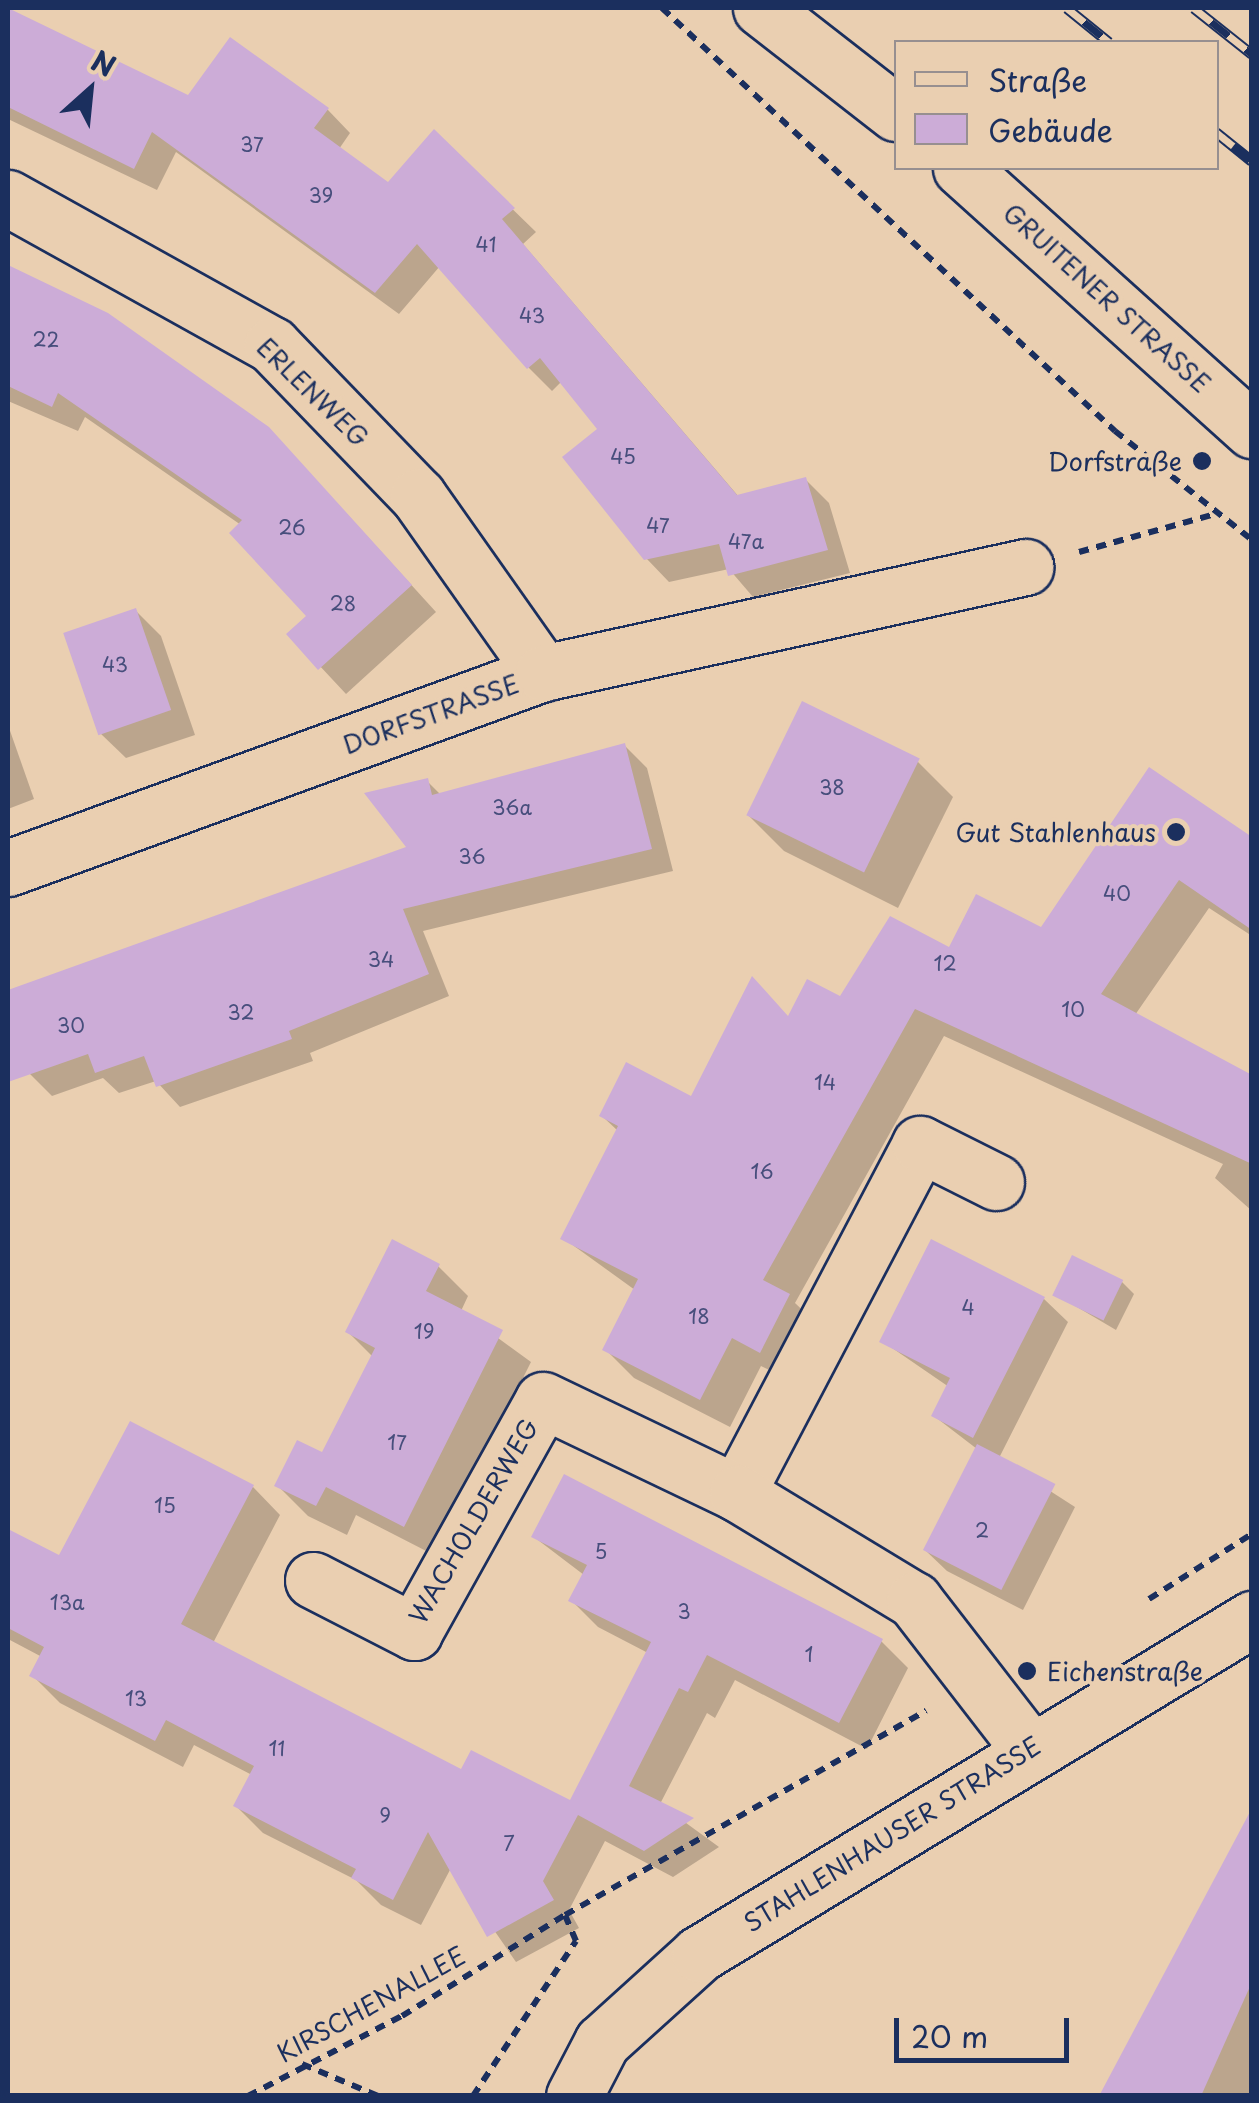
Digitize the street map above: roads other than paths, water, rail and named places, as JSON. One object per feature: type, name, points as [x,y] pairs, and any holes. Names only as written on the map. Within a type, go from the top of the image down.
[{"type":"street","points":[[761,8],[894,111]]},
{"type":"street","name":"GRUITENER STRASSE","points":[[963,170],[1252,430]]},
{"type":"street","name":"ERLENWEG","points":[[8,198],[272,346],[418,496],[543,673]]},
{"type":"street","name":"DORFSTRASSE","points":[[8,868],[543,673],[1024,568]]},
{"type":"street","points":[[737,1492],[920,1144],[996,1182]]},
{"type":"street","name":"WACHOLDERWEG","points":[[313,1580],[414,1632],[543,1400],[737,1492],[914,1600],[980,1681],[1029,1750]]},
{"type":"street","name":"STAHLENHAUSER STRASSE","points":[[574,2096],[602,2042],[699,1954],[1029,1750],[1252,1619]]},
{"type":"railway","points":[[1067,8],[1107,40]]},
{"type":"railway","points":[[1194,8],[1252,54]]},
{"type":"railway","points":[[1219,134],[1252,161]]},
{"type":"place","name":"Dorfstraße","points":[[1202,461]]},
{"type":"place","name":"Gut Stahlenhaus","points":[[1176,832]]},
{"type":"place","name":"Eichenstraße","points":[[1027,1671]]}]
